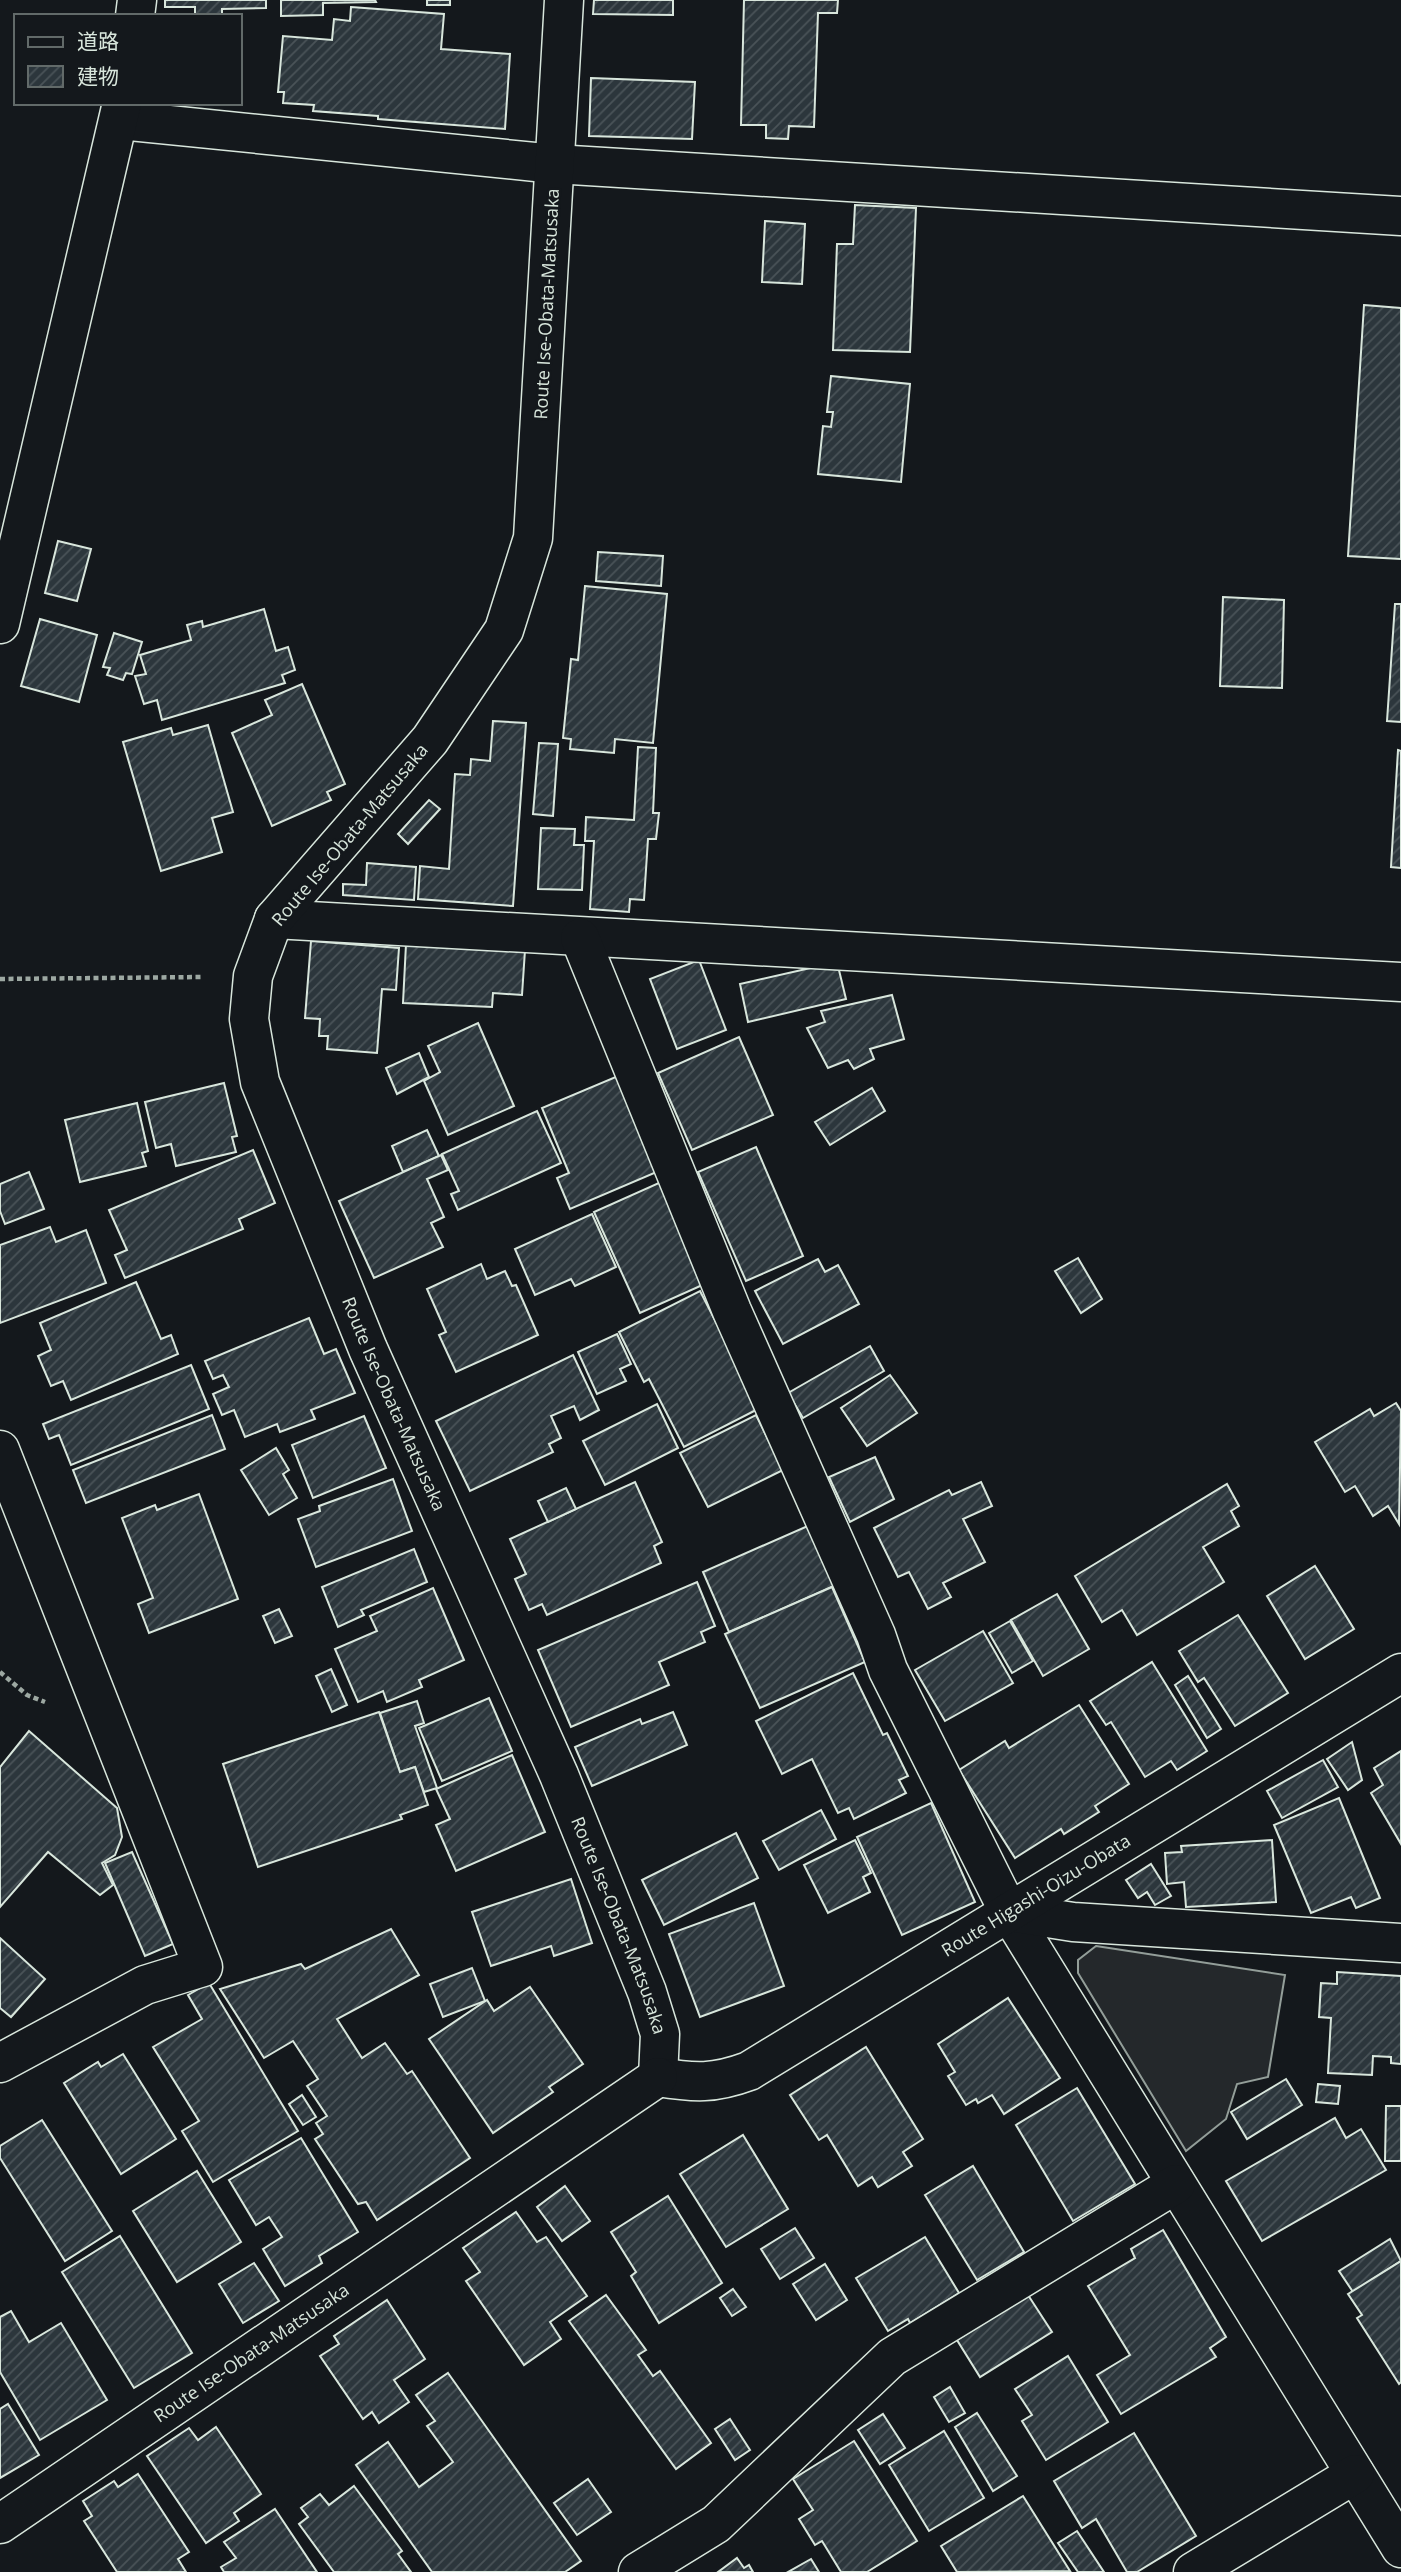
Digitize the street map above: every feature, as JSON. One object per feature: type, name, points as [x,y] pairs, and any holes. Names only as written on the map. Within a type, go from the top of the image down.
[{"type":"street","name":"Route Ise-Obata-Matsusaka","points":[[0,2524],[658,2077],[660,2034],[647,1992],[559,1775],[368,1349],[260,1082],[249,1019],[253,976],[274,919],[430,740],[504,630],[533,538],[564,0]]},
{"type":"street","points":[[0,624],[121,112],[555,164],[1401,216]]},
{"type":"street","points":[[274,919],[1401,982]]},
{"type":"street","points":[[580,938],[732,1311],[876,1635],[888,1670],[1009,1913],[1401,2548]]},
{"type":"street","points":[[0,1450],[203,1966],[145,1986],[0,2063]]},
{"type":"street","name":"Route Higashi-Oizu-Obata","points":[[658,2077],[695,2083],[722,2081],[749,2071],[1401,1673]]},
{"type":"street","points":[[1009,1913],[1073,1922],[1401,1943]]},
{"type":"street","points":[[638,2572],[716,2524],[892,2357],[1177,2184]]},
{"type":"street","points":[[1193,2572],[1355,2474]]},
{"type":"path","points":[[0,979],[253,976]]},
{"type":"shaded area","points":[[1096,1946],[1285,1975],[1268,2077],[1237,2084],[1226,2119],[1186,2151],[1078,1973],[1078,1960]]},
{"type":"building","points":[[165,0],[266,0],[266,8],[222,9],[222,14],[195,14],[195,7],[165,7]]},
{"type":"building","points":[[281,0],[376,2],[323,3],[323,15],[281,16]]},
{"type":"building","points":[[427,0],[450,0],[450,5],[427,5]]},
{"type":"building","points":[[594,0],[673,0],[673,15],[593,14]]},
{"type":"building","points":[[744,0],[838,0],[837,13],[818,13],[814,127],[789,126],[788,139],[766,138],[766,125],[741,125]]},
{"type":"building","points":[[351,7],[444,14],[441,49],[510,54],[505,129],[378,119],[378,116],[313,111],[314,105],[283,103],[284,92],[278,92],[283,36],[332,40],[334,19],[350,21]]},
{"type":"building","points":[[591,78],[695,82],[692,139],[589,136]]},
{"type":"building","points":[[855,205],[916,208],[910,352],[833,350],[837,244],[853,244]]},
{"type":"building","points":[[765,221],[805,224],[802,284],[762,282]]},
{"type":"building","points":[[1364,305],[1401,308],[1401,559],[1348,556]]},
{"type":"building","points":[[831,376],[910,384],[901,482],[818,474],[823,426],[831,427],[833,412],[827,412]]},
{"type":"building","points":[[58,541],[91,549],[77,601],[45,593]]},
{"type":"building","points":[[598,552],[663,556],[661,586],[596,581]]},
{"type":"building","points":[[585,586],[667,594],[653,743],[615,739],[614,753],[570,749],[571,739],[563,738],[571,659],[578,660]]},
{"type":"building","points":[[1223,597],[1284,600],[1282,688],[1220,686]]},
{"type":"building","points":[[1395,604],[1401,604],[1401,722],[1387,721]]},
{"type":"building","points":[[264,609],[276,651],[288,647],[295,670],[282,675],[285,683],[162,720],[157,700],[144,704],[135,676],[146,674],[140,655],[191,640],[187,625],[202,621],[203,627]]},
{"type":"building","points":[[40,619],[97,635],[79,702],[21,686]]},
{"type":"building","points":[[114,633],[142,642],[132,674],[126,673],[123,680],[107,675],[110,668],[103,667]]},
{"type":"building","points":[[302,684],[345,784],[327,792],[331,800],[272,826],[232,733],[272,715],[265,700]]},
{"type":"building","points":[[493,721],[526,723],[513,906],[418,899],[420,866],[449,869],[455,774],[470,775],[471,759],[490,761]]},
{"type":"building","points":[[208,725],[233,812],[212,818],[222,852],[161,871],[123,742],[171,728],[173,735]]},
{"type":"building","points":[[539,743],[558,744],[553,816],[533,814]]},
{"type":"building","points":[[638,747],[656,748],[653,813],[659,813],[656,839],[648,839],[644,900],[630,899],[629,912],[590,909],[594,841],[585,841],[586,817],[634,820]]},
{"type":"building","points":[[1398,750],[1401,751],[1401,868],[1391,867]]},
{"type":"building","points":[[429,800],[440,809],[408,844],[398,834]]},
{"type":"building","points":[[541,828],[575,829],[574,845],[584,845],[582,890],[538,889]]},
{"type":"building","points":[[367,863],[416,867],[414,900],[343,895],[343,884],[366,885]]},
{"type":"building","points":[[311,941],[399,948],[396,990],[382,989],[377,1053],[327,1049],[328,1036],[319,1036],[320,1019],[305,1018]]},
{"type":"building","points":[[406,944],[525,950],[522,995],[493,993],[492,1007],[403,1003]]},
{"type":"building","points":[[699,960],[726,1030],[677,1049],[650,979]]},
{"type":"building","points":[[837,962],[846,999],[748,1022],[740,984]]},
{"type":"building","points":[[892,995],[904,1039],[870,1049],[874,1059],[854,1069],[848,1060],[828,1068],[807,1028],[825,1022],[821,1011]]},
{"type":"building","points":[[478,1023],[514,1106],[448,1135],[424,1081],[440,1072],[428,1046]]},
{"type":"building","points":[[739,1037],[773,1115],[692,1150],[658,1073]]},
{"type":"building","points":[[419,1053],[429,1077],[397,1094],[386,1068]]},
{"type":"building","points":[[618,1076],[659,1171],[570,1209],[557,1178],[569,1173],[542,1108]]},
{"type":"building","points":[[224,1083],[237,1136],[232,1137],[236,1152],[176,1166],[171,1144],[156,1148],[145,1102]]},
{"type":"building","points":[[872,1088],[885,1111],[830,1145],[815,1122]]},
{"type":"building","points":[[137,1103],[148,1151],[142,1153],[146,1166],[80,1182],[65,1120]]},
{"type":"building","points":[[537,1111],[561,1163],[458,1210],[451,1194],[459,1191],[442,1154]]},
{"type":"building","points":[[427,1130],[439,1156],[403,1172],[392,1146]]},
{"type":"building","points":[[756,1147],[803,1256],[746,1281],[698,1172]]},
{"type":"building","points":[[253,1150],[275,1203],[239,1219],[243,1229],[125,1278],[115,1255],[127,1250],[109,1210]]},
{"type":"building","points":[[441,1155],[448,1170],[427,1179],[444,1217],[431,1223],[443,1247],[374,1278],[339,1201]]},
{"type":"building","points":[[29,1172],[44,1209],[5,1224],[0,1211],[0,1184]]},
{"type":"building","points":[[661,1182],[707,1283],[640,1313],[594,1212]]},
{"type":"building","points":[[592,1214],[616,1267],[575,1286],[571,1279],[535,1295],[515,1249]]},
{"type":"building","points":[[50,1227],[56,1242],[86,1230],[106,1283],[0,1323],[0,1245]]},
{"type":"building","points":[[1078,1258],[1102,1299],[1081,1313],[1055,1271]]},
{"type":"building","points":[[818,1259],[825,1272],[838,1265],[859,1304],[783,1344],[755,1291]]},
{"type":"building","points":[[481,1264],[487,1279],[505,1271],[512,1286],[516,1285],[538,1335],[456,1372],[439,1335],[446,1332],[427,1289]]},
{"type":"building","points":[[136,1282],[161,1339],[171,1335],[178,1354],[71,1400],[63,1381],[51,1386],[38,1356],[51,1350],[40,1323]]},
{"type":"building","points":[[700,1291],[760,1408],[684,1447],[649,1379],[644,1382],[619,1332]]},
{"type":"building","points":[[309,1318],[324,1354],[336,1349],[355,1393],[311,1410],[315,1419],[280,1432],[277,1424],[245,1437],[234,1410],[222,1415],[213,1394],[229,1387],[223,1375],[213,1379],[205,1361]]},
{"type":"building","points":[[617,1334],[631,1364],[620,1369],[626,1381],[597,1394],[578,1352]]},
{"type":"building","points":[[870,1346],[884,1371],[803,1418],[788,1393]]},
{"type":"building","points":[[573,1355],[599,1410],[580,1420],[574,1406],[551,1416],[561,1438],[549,1444],[553,1452],[470,1491],[436,1421]]},
{"type":"building","points":[[191,1365],[209,1409],[71,1465],[59,1435],[49,1439],[43,1424]]},
{"type":"building","points":[[890,1375],[917,1413],[867,1446],[841,1408]]},
{"type":"building","points":[[1396,1403],[1401,1411],[1399,1524],[1388,1506],[1373,1516],[1355,1486],[1345,1492],[1315,1442],[1370,1409],[1374,1416]]},
{"type":"building","points":[[657,1404],[678,1448],[605,1485],[583,1441]]},
{"type":"building","points":[[212,1415],[225,1449],[86,1503],[73,1470]]},
{"type":"building","points":[[756,1415],[783,1470],[708,1507],[680,1453]]},
{"type":"building","points":[[364,1416],[386,1468],[313,1498],[292,1445]]},
{"type":"building","points":[[276,1448],[289,1470],[283,1474],[297,1498],[269,1515],[241,1470]]},
{"type":"building","points":[[875,1457],[894,1499],[850,1522],[829,1477]]},
{"type":"building","points":[[393,1479],[412,1531],[316,1567],[298,1519],[320,1511],[319,1506]]},
{"type":"building","points":[[635,1482],[662,1542],[654,1546],[661,1563],[547,1615],[542,1604],[529,1610],[515,1579],[526,1574],[510,1539]]},
{"type":"building","points":[[981,1482],[992,1506],[963,1519],[985,1562],[943,1583],[951,1597],[928,1609],[909,1572],[898,1577],[874,1528],[949,1490],[952,1495]]},
{"type":"building","points":[[1227,1484],[1239,1506],[1231,1511],[1239,1526],[1203,1547],[1224,1582],[1137,1635],[1122,1610],[1102,1622],[1075,1576]]},
{"type":"building","points":[[566,1488],[576,1509],[548,1522],[538,1501]]},
{"type":"building","points":[[199,1494],[238,1599],[149,1633],[138,1604],[153,1598],[122,1518],[155,1505],[157,1510]]},
{"type":"building","points":[[810,1525],[836,1585],[729,1632],[703,1572]]},
{"type":"building","points":[[414,1549],[427,1582],[361,1610],[364,1615],[338,1627],[322,1587]]},
{"type":"building","points":[[1315,1566],[1354,1629],[1305,1659],[1267,1596]]},
{"type":"building","points":[[697,1582],[715,1626],[701,1632],[705,1642],[659,1662],[669,1685],[571,1727],[538,1650]]},
{"type":"building","points":[[832,1587],[865,1662],[760,1708],[725,1634]]},
{"type":"building","points":[[433,1588],[464,1660],[419,1680],[422,1687],[387,1702],[383,1691],[358,1702],[335,1649],[377,1631],[370,1616]]},
{"type":"building","points":[[1057,1594],[1089,1649],[1043,1676],[1011,1620]]},
{"type":"building","points":[[279,1609],[292,1636],[275,1643],[263,1616]]},
{"type":"building","points":[[1238,1615],[1288,1693],[1235,1726],[1204,1678],[1198,1682],[1179,1651]]},
{"type":"building","points":[[1010,1621],[1033,1661],[1012,1673],[989,1633]]},
{"type":"building","points":[[983,1631],[1013,1683],[945,1721],[915,1670]]},
{"type":"building","points":[[1152,1662],[1207,1751],[1177,1770],[1171,1761],[1145,1777],[1111,1722],[1106,1725],[1090,1701]]},
{"type":"building","points":[[331,1669],[347,1705],[332,1712],[316,1676]]},
{"type":"building","points":[[853,1673],[883,1735],[887,1733],[908,1776],[899,1780],[906,1793],[854,1819],[849,1808],[838,1813],[812,1759],[782,1774],[756,1721]]},
{"type":"building","points":[[1188,1676],[1221,1729],[1207,1738],[1175,1685]]},
{"type":"building","points":[[489,1698],[512,1751],[442,1781],[419,1728]]},
{"type":"building","points":[[417,1701],[424,1723],[415,1726],[437,1788],[424,1792],[415,1767],[400,1772],[380,1713]]},
{"type":"building","points":[[1079,1705],[1129,1784],[1095,1806],[1099,1812],[1064,1834],[1061,1829],[1015,1858],[959,1770],[1005,1741],[1009,1748]]},
{"type":"building","points":[[379,1712],[400,1772],[415,1767],[428,1805],[400,1815],[402,1819],[258,1867],[223,1764]]},
{"type":"building","points":[[673,1712],[687,1745],[592,1786],[575,1747],[640,1719],[642,1724]]},
{"type":"building","points":[[29,1731],[117,1808],[122,1837],[115,1855],[102,1863],[113,1885],[100,1895],[48,1852],[0,1907],[0,1767]]},
{"type":"building","points":[[1352,1742],[1362,1780],[1348,1790],[1327,1759]]},
{"type":"building","points":[[1401,1751],[1401,1844],[1371,1793],[1383,1785],[1374,1768]]},
{"type":"building","points":[[512,1755],[545,1832],[456,1871],[436,1825],[450,1819],[436,1789]]},
{"type":"building","points":[[1323,1760],[1338,1787],[1282,1818],[1267,1791]]},
{"type":"building","points":[[1339,1798],[1380,1898],[1356,1908],[1351,1897],[1311,1913],[1274,1825]]},
{"type":"building","points":[[931,1803],[975,1902],[902,1935],[857,1837]]},
{"type":"building","points":[[821,1810],[836,1839],[779,1870],[763,1841]]},
{"type":"building","points":[[736,1833],[758,1878],[664,1925],[642,1880]]},
{"type":"building","points":[[855,1840],[871,1873],[863,1877],[870,1892],[828,1913],[804,1865]]},
{"type":"building","points":[[1272,1840],[1276,1902],[1186,1907],[1184,1882],[1167,1884],[1165,1853],[1182,1852],[1181,1846]]},
{"type":"building","points":[[132,1852],[173,1944],[145,1956],[105,1863]]},
{"type":"building","points":[[1151,1864],[1171,1896],[1155,1905],[1147,1892],[1138,1898],[1126,1880]]},
{"type":"building","points":[[571,1879],[592,1943],[554,1956],[551,1946],[491,1966],[472,1912]]},
{"type":"building","points":[[754,1903],[784,1986],[700,2017],[669,1934]]},
{"type":"building","points":[[391,1929],[419,1975],[337,2019],[362,2058],[385,2043],[407,2074],[412,2071],[470,2158],[377,2220],[366,2202],[358,2204],[315,2139],[323,2134],[316,2123],[327,2116],[307,2086],[318,2079],[293,2041],[264,2058],[220,1989],[301,1964],[305,1969]]},
{"type":"building","points":[[0,1938],[45,1979],[11,2017],[0,2008]]},
{"type":"building","points":[[472,1968],[485,2001],[443,2017],[430,1984]]},
{"type":"building","points":[[1337,1972],[1401,1976],[1401,2064],[1391,2063],[1391,2057],[1373,2056],[1372,2075],[1328,2073],[1331,2018],[1319,2017],[1321,1983],[1337,1984]]},
{"type":"building","points":[[209,1983],[298,2131],[213,2182],[182,2131],[199,2121],[153,2047],[202,2019],[188,1995]]},
{"type":"building","points":[[530,1987],[583,2064],[549,2087],[553,2092],[493,2133],[429,2039],[487,2000],[494,2011]]},
{"type":"building","points":[[1008,1998],[1060,2078],[1004,2114],[992,2095],[978,2103],[976,2099],[966,2105],[948,2076],[955,2072],[938,2044]]},
{"type":"building","points":[[866,2047],[923,2139],[903,2152],[912,2166],[878,2187],[872,2177],[858,2186],[827,2135],[819,2140],[790,2095]]},
{"type":"building","points":[[123,2054],[176,2139],[121,2174],[64,2083],[98,2062],[101,2067]]},
{"type":"building","points":[[1286,2079],[1302,2105],[1247,2139],[1231,2112]]},
{"type":"building","points":[[1318,2084],[1340,2086],[1338,2104],[1316,2102]]},
{"type":"building","points":[[1077,2088],[1135,2184],[1073,2221],[1016,2125]]},
{"type":"building","points":[[302,2095],[316,2117],[303,2125],[289,2104]]},
{"type":"building","points":[[1386,2106],[1401,2106],[1401,2161],[1385,2161]]},
{"type":"building","points":[[1335,2118],[1346,2138],[1361,2129],[1386,2170],[1262,2241],[1226,2181]]},
{"type":"building","points":[[42,2120],[112,2231],[65,2261],[0,2158],[0,2146]]},
{"type":"building","points":[[743,2135],[788,2209],[726,2247],[680,2174]]},
{"type":"building","points":[[301,2138],[358,2232],[319,2256],[322,2263],[285,2286],[263,2249],[282,2237],[269,2217],[256,2225],[229,2180]]},
{"type":"building","points":[[973,2166],[1024,2252],[977,2280],[925,2195]]},
{"type":"building","points":[[197,2171],[241,2242],[177,2282],[133,2211]]},
{"type":"building","points":[[565,2186],[590,2221],[562,2241],[537,2207]]},
{"type":"building","points":[[668,2196],[722,2283],[659,2323],[631,2276],[636,2272],[611,2232]]},
{"type":"building","points":[[516,2212],[537,2242],[546,2237],[587,2296],[550,2322],[561,2339],[524,2365],[466,2281],[480,2272],[463,2248]]},
{"type":"building","points":[[795,2228],[814,2258],[780,2279],[761,2249]]},
{"type":"building","points":[[1163,2230],[1226,2337],[1210,2348],[1216,2357],[1121,2414],[1097,2375],[1130,2355],[1088,2286],[1135,2258],[1131,2249]]},
{"type":"building","points":[[120,2236],[192,2353],[134,2388],[62,2272]]},
{"type":"building","points":[[925,2237],[959,2293],[910,2323],[908,2319],[888,2331],[856,2278]]},
{"type":"building","points":[[1390,2239],[1401,2261],[1353,2292],[1339,2271]]},
{"type":"building","points":[[1401,2261],[1399,2384],[1357,2318],[1362,2315],[1348,2294]]},
{"type":"building","points":[[254,2263],[279,2301],[243,2323],[219,2284]]},
{"type":"building","points":[[825,2264],[847,2300],[816,2320],[793,2284]]},
{"type":"building","points":[[733,2289],[746,2307],[732,2316],[720,2298]]},
{"type":"building","points":[[606,2295],[646,2350],[638,2355],[653,2376],[660,2371],[711,2443],[676,2469],[569,2321]]},
{"type":"building","points":[[1028,2295],[1052,2332],[980,2377],[957,2340]]},
{"type":"building","points":[[387,2300],[425,2359],[394,2380],[409,2402],[379,2423],[372,2412],[363,2419],[320,2356],[339,2344],[334,2336]]},
{"type":"building","points":[[11,2311],[29,2342],[61,2323],[107,2400],[40,2440],[0,2372],[0,2317]]},
{"type":"building","points":[[1068,2356],[1108,2422],[1046,2460],[1022,2421],[1032,2415],[1015,2389]]},
{"type":"building","points":[[448,2373],[581,2561],[565,2572],[432,2572],[356,2465],[388,2442],[419,2487],[453,2462],[427,2426],[435,2421],[416,2395]]},
{"type":"building","points":[[950,2387],[965,2413],[949,2422],[934,2397]]},
{"type":"building","points":[[8,2404],[39,2455],[0,2478],[0,2409]]},
{"type":"building","points":[[977,2413],[1017,2476],[993,2491],[955,2427]]},
{"type":"building","points":[[883,2414],[905,2448],[880,2464],[858,2430]]},
{"type":"building","points":[[730,2419],[750,2450],[735,2460],[715,2429]]},
{"type":"building","points":[[216,2427],[261,2494],[234,2513],[239,2521],[206,2543],[147,2456],[189,2428],[198,2440]]},
{"type":"building","points":[[944,2431],[984,2498],[929,2531],[889,2465]]},
{"type":"building","points":[[1134,2433],[1196,2536],[1137,2572],[1127,2572],[1096,2519],[1082,2528],[1054,2481]]},
{"type":"building","points":[[854,2441],[917,2541],[867,2572],[841,2572],[822,2541],[815,2545],[799,2519],[813,2510],[793,2479]]},
{"type":"building","points":[[138,2474],[189,2552],[178,2559],[186,2572],[117,2572],[84,2521],[92,2516],[83,2501],[114,2481],[118,2487]]},
{"type":"building","points":[[588,2479],[611,2512],[577,2535],[554,2503]]},
{"type":"building","points":[[354,2486],[402,2551],[398,2554],[411,2572],[334,2572],[299,2524],[308,2517],[301,2508],[320,2494],[329,2505]]},
{"type":"building","points":[[1023,2496],[1070,2571],[957,2572],[941,2546]]},
{"type":"building","points":[[275,2509],[317,2572],[224,2572],[221,2567],[236,2558],[224,2542]]},
{"type":"building","points":[[1077,2531],[1104,2572],[1078,2572],[1058,2543]]},
{"type":"building","points":[[737,2558],[744,2568],[749,2565],[753,2572],[718,2572]]},
{"type":"building","points":[[811,2559],[819,2572],[788,2572]]}]
